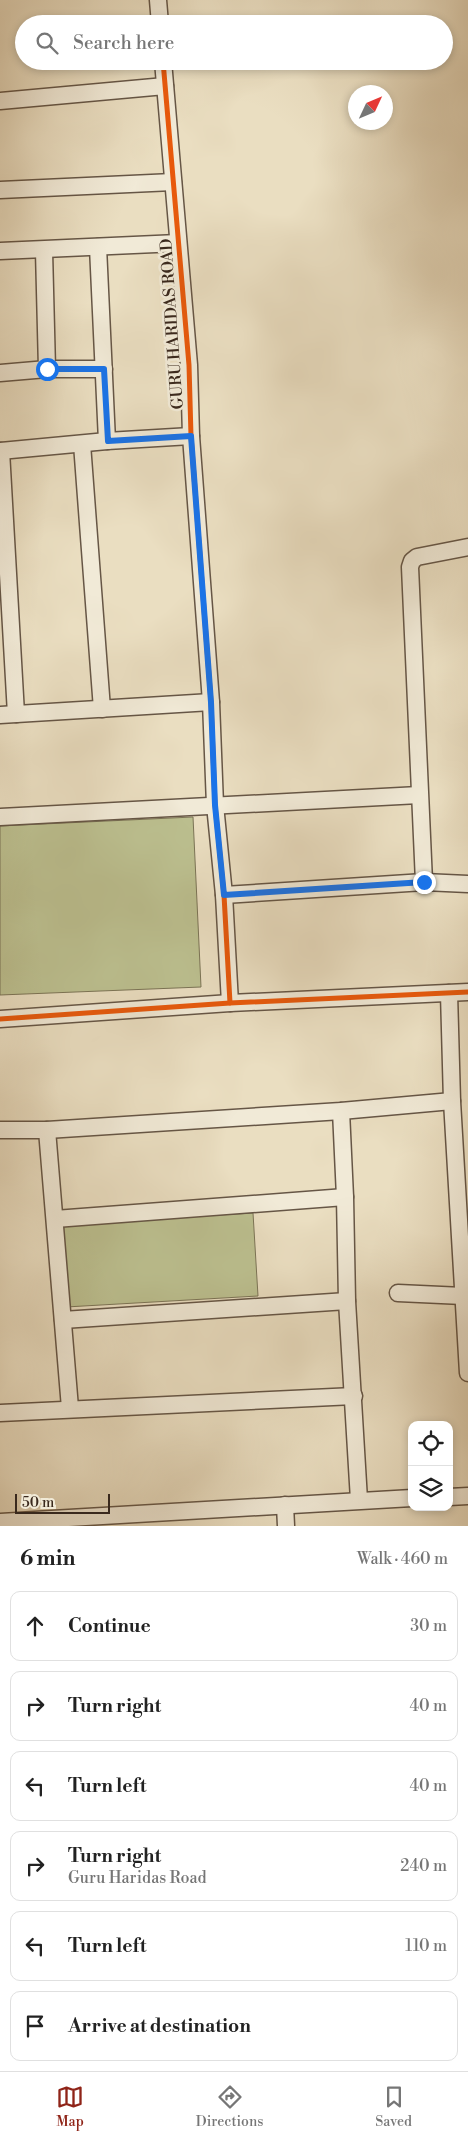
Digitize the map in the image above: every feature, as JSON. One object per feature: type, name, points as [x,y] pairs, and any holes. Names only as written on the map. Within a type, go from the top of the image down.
[{"type":"street","points":[[158,0],[159,15]]},
{"type":"street","name":"GURU HARIDAS ROAD","points":[[164,70],[189,364],[191,436],[211,702],[215,805],[224,895],[230,1003]]},
{"type":"street","points":[[0,101],[165,86]]},
{"type":"street","points":[[0,190],[173,182]]},
{"type":"street","points":[[0,251],[178,243]]},
{"type":"street","points":[[98,247],[108,441]]},
{"type":"street","points":[[44,250],[47,369]]},
{"type":"street","points":[[0,373],[47,369],[104,369]]},
{"type":"street","points":[[191,436],[108,441],[1,451],[8,715],[211,702]]},
{"type":"street","points":[[82,444],[102,709]]},
{"type":"street","points":[[424,882],[410,567],[412,561],[417,557],[468,547]]},
{"type":"street","points":[[0,817],[419,795]]},
{"type":"street","points":[[224,895],[424,882],[468,884]]},
{"type":"street","points":[[0,1019],[230,1003],[468,992]]},
{"type":"street","points":[[449,993],[452,1102],[468,1373]]},
{"type":"street","points":[[0,1130],[47,1130],[452,1102]]},
{"type":"street","points":[[341,1111],[348,1301],[359,1500]]},
{"type":"street","points":[[47,1130],[70,1408]]},
{"type":"street","points":[[55,1219],[345,1197]]},
{"type":"street","points":[[398,1293],[463,1296]]},
{"type":"street","points":[[63,1320],[348,1301]]},
{"type":"street","points":[[0,1413],[70,1408],[354,1396]]},
{"type":"street","points":[[453,1497],[468,1496]]},
{"type":"street","points":[[0,1522],[184,1519],[284,1505],[408,1498]]},
{"type":"street","points":[[284,1505],[286,1526]]},
{"type":"green space","points":[[193,817],[201,987],[0,995],[0,826]]},
{"type":"green space","points":[[253,1213],[258,1296],[66,1307],[61,1224]]},
{"type":"cycle path","points":[[164,70],[189,365],[191,436],[211,702],[215,805],[224,895],[230,1003]]},
{"type":"cycle path","points":[[0,1019],[230,1003],[468,992]]},
{"type":"route","points":[[47,369],[104,369],[108,441],[191,436],[211,702],[215,805],[224,895],[424,882]]}]
